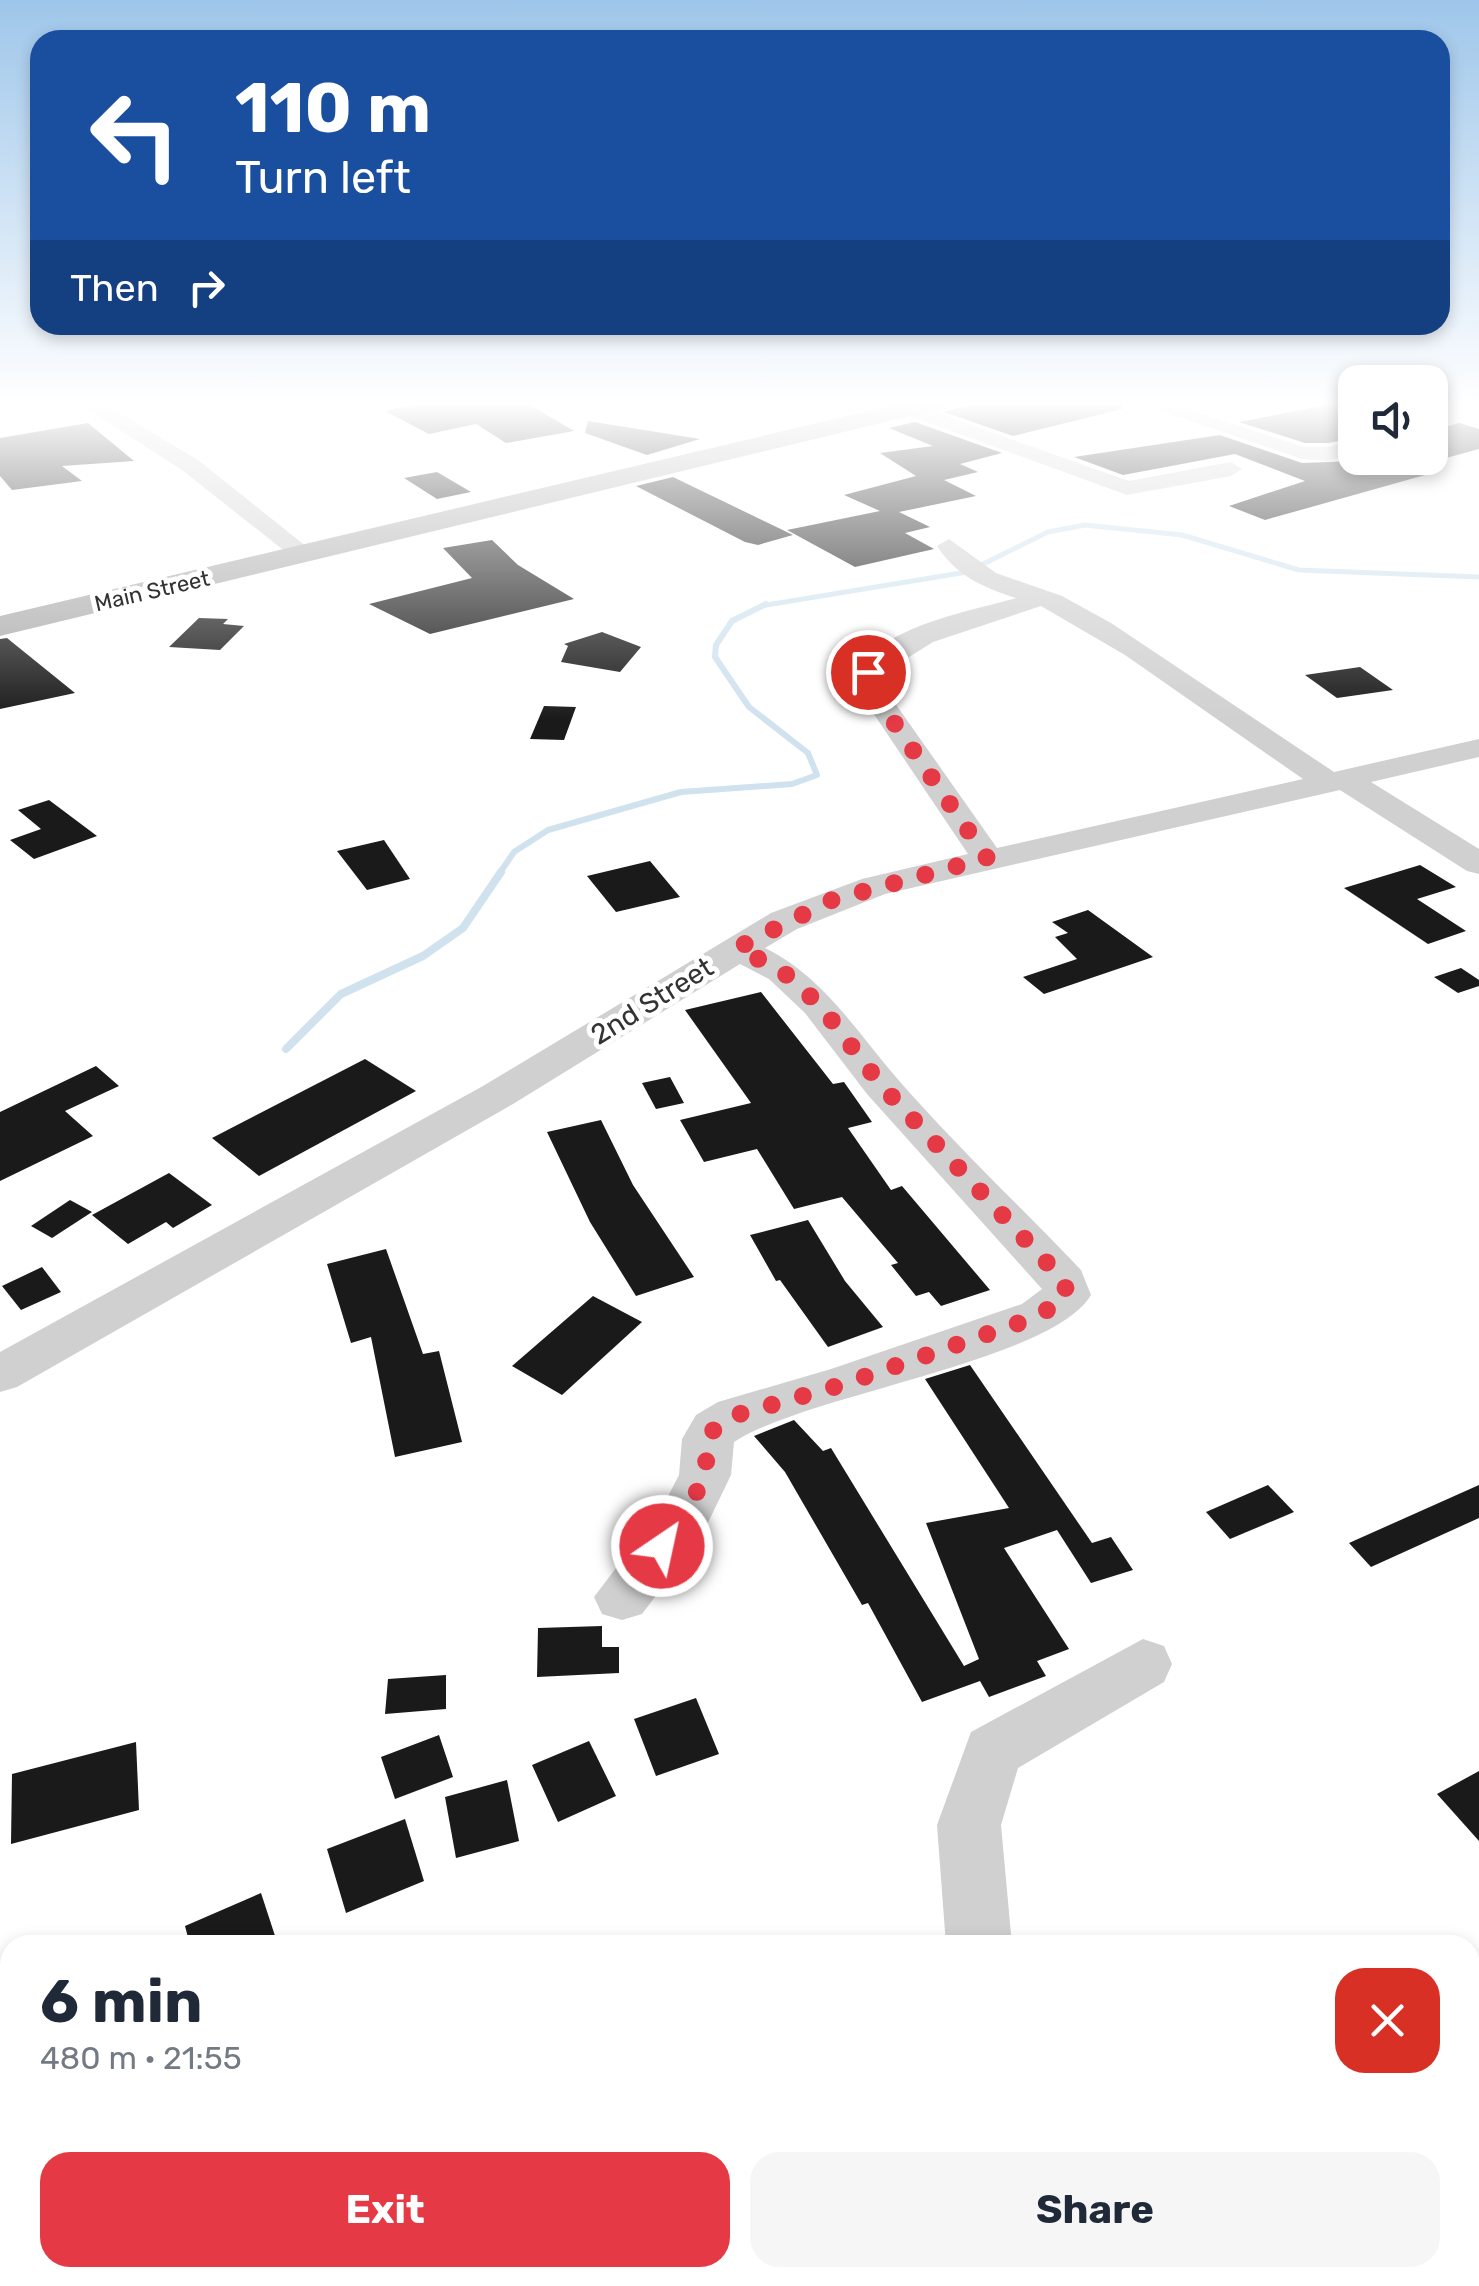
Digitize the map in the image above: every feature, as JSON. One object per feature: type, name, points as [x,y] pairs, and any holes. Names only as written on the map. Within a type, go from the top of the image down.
[{"type":"main road","name":"Main Street","points":[[0,626],[505,507]]},
{"type":"street","points":[[243,507],[305,555]]},
{"type":"street","points":[[965,562],[1066,607],[1338,781],[1479,864]]},
{"type":"street","points":[[987,858],[871,689],[868,672],[877,661],[919,640],[1041,598]]},
{"type":"street","name":"2nd Street","points":[[0,1374],[498,1095],[737,948],[832,900],[987,858],[1479,748]]},
{"type":"street","points":[[622,1598],[683,1520],[705,1475],[708,1440],[714,1429],[736,1415],[841,1385],[1039,1316],[1067,1295],[1064,1281],[881,1085],[820,1005],[782,971],[737,948]]},
{"type":"street","points":[[978,1935],[970,1825],[992,1751],[1143,1664]]},
{"type":"building","points":[[676,507],[734,507],[793,535],[758,545]]},
{"type":"building","points":[[870,507],[925,507],[899,512],[930,527],[905,533],[934,549],[855,567],[787,530],[880,511]]},
{"type":"building","points":[[1231,507],[1312,507],[1265,520]]},
{"type":"building","points":[[492,540],[518,565],[574,599],[430,634],[369,604],[472,578],[443,548]]},
{"type":"building","points":[[199,618],[228,619],[223,624],[244,626],[220,650],[169,647]]},
{"type":"building","points":[[602,632],[641,647],[620,672],[561,662],[568,646],[564,644]]},
{"type":"building","points":[[7,638],[75,693],[0,709],[0,639]]},
{"type":"building","points":[[1360,667],[1393,690],[1337,698],[1305,675]]},
{"type":"building","points":[[544,706],[576,707],[564,740],[530,739]]},
{"type":"building","points":[[49,800],[97,836],[34,859],[10,840],[41,829],[18,810]]},
{"type":"building","points":[[384,840],[410,879],[367,890],[337,851]]},
{"type":"building","points":[[650,861],[680,897],[616,912],[587,876]]},
{"type":"building","points":[[1420,865],[1456,887],[1417,899],[1466,931],[1428,944],[1344,888]]},
{"type":"building","points":[[1088,910],[1153,957],[1044,994],[1023,977],[1077,959],[1055,937],[1068,933],[1052,922]]},
{"type":"building","points":[[1461,968],[1479,980],[1479,986],[1458,993],[1434,977]]},
{"type":"building","points":[[761,992],[833,1084],[844,1082],[872,1122],[848,1128],[891,1190],[902,1186],[990,1290],[941,1306],[929,1292],[916,1296],[891,1265],[898,1263],[842,1197],[794,1209],[757,1149],[704,1162],[680,1120],[751,1103],[685,1010]]},
{"type":"building","points":[[365,1059],[416,1091],[259,1176],[212,1138]]},
{"type":"building","points":[[96,1066],[119,1086],[65,1111],[93,1136],[0,1181],[0,1112]]},
{"type":"building","points":[[670,1077],[684,1103],[656,1109],[642,1083]]},
{"type":"building","points":[[601,1120],[633,1185],[694,1277],[636,1296],[590,1222],[547,1132]]},
{"type":"building","points":[[169,1173],[212,1205],[173,1228],[166,1222],[128,1244],[92,1215]]},
{"type":"building","points":[[70,1200],[92,1212],[52,1238],[31,1226]]},
{"type":"building","points":[[808,1220],[845,1281],[883,1327],[828,1347],[780,1280],[776,1281],[750,1235]]},
{"type":"building","points":[[386,1249],[423,1354],[439,1351],[462,1442],[395,1457],[371,1337],[351,1343],[327,1264]]},
{"type":"building","points":[[42,1267],[61,1292],[21,1310],[2,1286]]},
{"type":"building","points":[[593,1296],[642,1322],[562,1395],[512,1366]]},
{"type":"building","points":[[970,1365],[1092,1543],[1111,1537],[1133,1570],[1091,1583],[1057,1530],[1004,1548],[1069,1649],[1037,1661],[1046,1676],[989,1697],[980,1681],[922,1702],[868,1603],[862,1605],[785,1472],[754,1436],[794,1420],[823,1451],[831,1448],[964,1666],[979,1659],[926,1523],[1009,1508],[925,1379]]},
{"type":"building","points":[[1268,1485],[1294,1512],[1230,1539],[1206,1512]]},
{"type":"building","points":[[1479,1485],[1479,1518],[1371,1567],[1349,1543]]},
{"type":"building","points":[[602,1626],[602,1647],[619,1647],[619,1673],[537,1677],[538,1628]]},
{"type":"building","points":[[446,1675],[446,1709],[385,1714],[388,1679]]},
{"type":"building","points":[[696,1698],[719,1754],[656,1776],[634,1719]]},
{"type":"building","points":[[439,1735],[453,1777],[395,1799],[381,1757]]},
{"type":"building","points":[[589,1741],[616,1796],[558,1822],[532,1765]]},
{"type":"building","points":[[136,1742],[139,1810],[11,1844],[12,1774]]},
{"type":"building","points":[[1479,1771],[1479,1841],[1437,1794]]},
{"type":"building","points":[[507,1780],[519,1841],[456,1858],[445,1797]]},
{"type":"building","points":[[405,1819],[424,1881],[346,1913],[327,1849]]},
{"type":"building","points":[[261,1893],[275,1935],[187,1935],[185,1926]]},
{"type":"waterway","points":[[762,606],[967,572],[1048,532],[1085,525],[1182,535],[1299,570],[1479,577]]},
{"type":"waterway","points":[[499,874],[514,852],[548,830],[681,792],[792,784],[817,775],[808,753],[749,707],[715,657],[716,645],[732,621],[762,606]]},
{"type":"waterway","points":[[286,1049],[341,994],[423,956],[463,928],[501,872]]},
{"type":"route","points":[[662,1546],[683,1520],[705,1475],[708,1440],[714,1429],[736,1415],[841,1385],[1039,1316],[1059,1305],[1067,1295],[1064,1281],[881,1085],[820,1005],[782,971],[737,948],[832,900],[987,858],[871,689],[868,672]]}]
